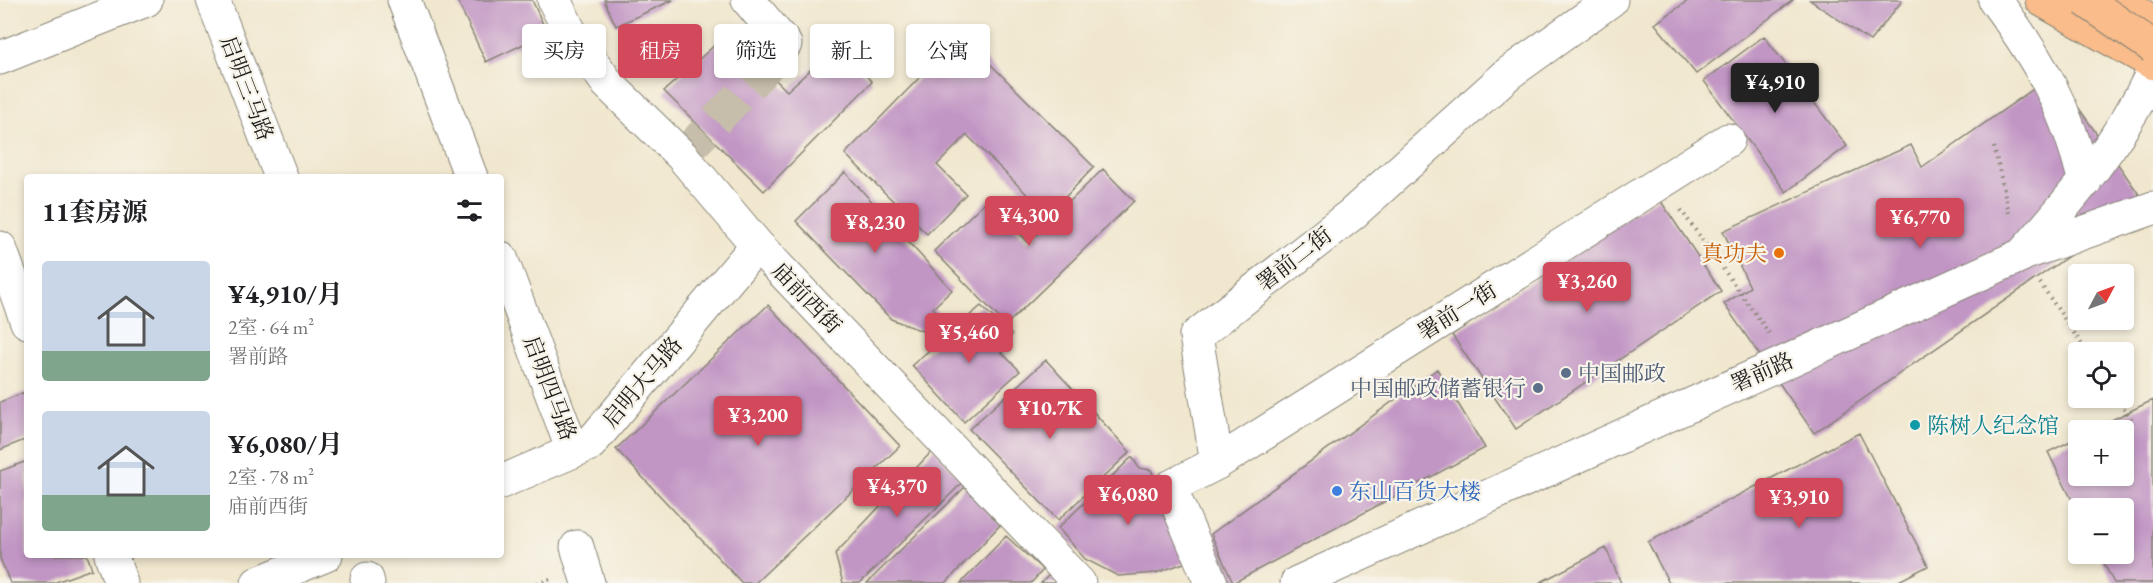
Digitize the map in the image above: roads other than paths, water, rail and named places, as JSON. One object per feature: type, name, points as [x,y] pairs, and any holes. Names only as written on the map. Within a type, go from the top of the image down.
[{"type":"main road","points":[[2042,0],[2153,63]]},
{"type":"main road","points":[[2085,0],[2153,47]]},
{"type":"main road","points":[[2122,0],[2153,24]]},
{"type":"street","points":[[0,58],[146,0]]},
{"type":"street","name":"启明三马路","points":[[213,0],[281,174]]},
{"type":"street","points":[[404,0],[470,174]]},
{"type":"street","name":"庙前西街","points":[[554,0],[569,30],[608,84],[682,156],[757,245],[1079,583]]},
{"type":"street","points":[[748,0],[768,24]]},
{"type":"street","name":"署前二街","points":[[1216,463],[1197,336],[1352,214],[1509,74],[1611,0]]},
{"type":"street","points":[[1995,0],[2022,37],[2056,97],[2070,128],[2085,182]]},
{"type":"street","name":"署前路","points":[[1297,583],[2022,255],[2085,182],[2138,104],[2153,72]]},
{"type":"street","name":"署前一街","points":[[1216,463],[1728,140]]},
{"type":"street","points":[[2022,255],[2153,208]]},
{"type":"street","name":"启明大马路","points":[[504,481],[590,444],[757,245]]},
{"type":"street","points":[[0,248],[24,314]]},
{"type":"street","name":"启明四马路","points":[[504,266],[573,451]]},
{"type":"street","points":[[1211,583],[1170,487],[1216,463]]},
{"type":"street","points":[[577,546],[588,583]]},
{"type":"street","points":[[112,558],[121,583]]},
{"type":"street","points":[[258,583],[319,558]]},
{"type":"tunnel","points":[[682,156],[756,78]]},
{"type":"place","name":"真功夫","points":[[1779,253]]},
{"type":"place","name":"中国邮政","points":[[1566,373]]},
{"type":"place","name":"中国邮政储蓄银行","points":[[1538,388]]},
{"type":"place","name":"陈树人纪念馆","points":[[1915,425]]},
{"type":"place","name":"东山百货大楼","points":[[1337,491]]}]
